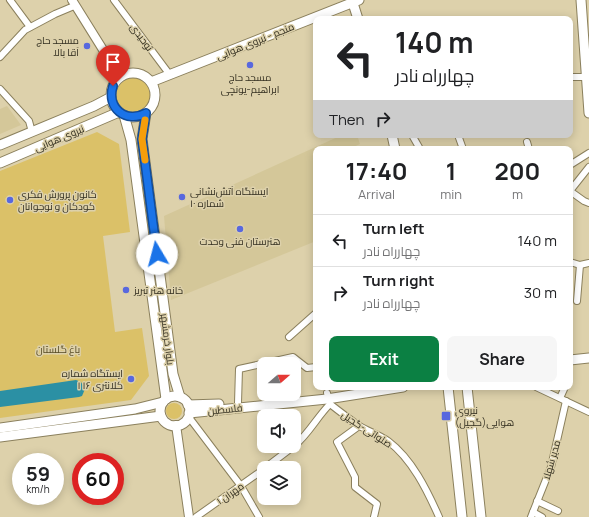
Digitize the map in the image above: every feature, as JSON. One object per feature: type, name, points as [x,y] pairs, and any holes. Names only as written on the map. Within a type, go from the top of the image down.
[{"type":"main road","points":[[581,0],[589,113]]},
{"type":"main road","name":"منجم - نیروی هوایی","points":[[318,16],[355,1]]},
{"type":"main road","points":[[355,1],[358,16]]},
{"type":"main road","name":"منجم - نیروی هوایی","points":[[151,82],[313,18]]},
{"type":"main road","points":[[137,73],[151,82],[154,87],[155,99],[146,113],[135,117],[121,114],[115,108],[111,97],[113,86],[120,77],[125,74],[137,73]]},
{"type":"main road","name":"نیروی هوایی","points":[[0,145],[111,97]]},
{"type":"main road","name":"بلوار خرمشهر","points":[[146,113],[142,139],[173,374],[180,397]]},
{"type":"main road","name":"نیروی هوایی","points":[[0,163],[121,114]]},
{"type":"main road","name":"بلوار خرمشهر","points":[[121,114],[131,140],[151,287],[164,400]]},
{"type":"main road","points":[[151,287],[161,286]]},
{"type":"main road","name":"فلسطین","points":[[188,411],[238,403],[328,399],[355,390]]},
{"type":"main road","name":"فلسطین","points":[[188,411],[328,399],[384,390]]},
{"type":"main road","points":[[448,390],[462,517]]},
{"type":"main road","points":[[467,390],[481,517]]},
{"type":"main road","points":[[0,428],[135,410],[173,396],[180,397],[188,411],[183,422],[176,425],[169,424],[161,416],[160,408],[164,400]]},
{"type":"main road","points":[[0,437],[161,416]]},
{"type":"street","points":[[10,0],[30,27]]},
{"type":"street","name":"توحیدی","points":[[114,0],[170,75]]},
{"type":"street","points":[[0,57],[25,30],[73,3],[120,77]]},
{"type":"street","points":[[573,77],[586,77]]},
{"type":"street","points":[[0,89],[29,120],[32,132]]},
{"type":"street","points":[[527,142],[528,146]]},
{"type":"street","points":[[573,163],[589,153]]},
{"type":"street","points":[[573,187],[589,167]]},
{"type":"street","points":[[573,193],[584,202],[589,203]]},
{"type":"street","points":[[573,263],[580,265],[589,263]]},
{"type":"street","points":[[577,301],[580,265]]},
{"type":"street","points":[[289,337],[313,316]]},
{"type":"street","points":[[238,403],[239,369],[293,356],[307,368],[313,367]]},
{"type":"street","points":[[543,390],[589,412]]},
{"type":"street","name":"مدیر شهلا","points":[[532,515],[551,467],[564,390]]},
{"type":"street","name":"صلواتی-گجیل","points":[[328,399],[359,426],[388,441],[403,456],[429,493],[439,517]]},
{"type":"street","name":"مهران ۱","points":[[301,439],[321,413],[328,399]]},
{"type":"street","points":[[188,411],[241,486],[258,517]]},
{"type":"street","points":[[176,425],[189,517]]},
{"type":"street","points":[[359,426],[337,442],[355,477],[355,487],[377,504],[374,517]]},
{"type":"street","name":"مهران ۱","points":[[274,461],[284,453]]},
{"type":"street","name":"مهران ۱","points":[[196,517],[257,473]]},
{"type":"street","points":[[537,501],[558,511]]},
{"type":"street","points":[[532,515],[542,517]]},
{"type":"shaded area","points":[[7,106],[21,125],[0,134],[0,109]]},
{"type":"shaded area","name":"هنرستان فنی وحدت","points":[[335,138],[358,138],[360,144],[356,146],[318,146]]},
{"type":"shaded area","name":"هنرستان فنی وحدت","points":[[313,148],[313,242],[171,300],[164,216]]},
{"type":"green space","points":[[134,78],[147,83],[152,96],[147,109],[134,114],[121,109],[116,96],[121,83]]},
{"type":"green space","name":"باغ گلستان","points":[[97,132],[119,144],[130,232],[103,236],[115,332],[142,328],[149,376],[131,400],[0,418],[0,171]]},
{"type":"green space","points":[[171,403],[177,403],[182,408],[180,417],[177,419],[171,419],[166,414],[166,408]]},
{"type":"water","points":[[76,380],[81,382],[85,389],[82,396],[0,407],[0,391]]},
{"type":"slow traffic","points":[[145,120],[142,139],[145,160]]},
{"type":"place","name":"مسجد حاج آقا بالا","points":[[87,46]]},
{"type":"place","name":"مسجد حاج ابراهیم-یونچی","points":[[250,65]]},
{"type":"place","name":"ایستگاه آتش‌نشانی شماره ۱۰","points":[[182,197]]},
{"type":"place","name":"کانون پرورش فکری کودکان و نوجوانان","points":[[10,200]]},
{"type":"place","name":"هنرستان فنی وحدت","points":[[240,229]]},
{"type":"place","name":"خانه هنر تبریز","points":[[126,290]]},
{"type":"place","name":"ایستگاه شماره ۱ کلانتری ۱۶","points":[[131,379]]},
{"type":"place","name":"نیروی هوایی(گجیل)","points":[[446,416]]},
{"type":"route","points":[[113,86],[111,91],[112,103],[119,112],[129,117],[141,116],[146,113],[142,139],[157,254]]}]
